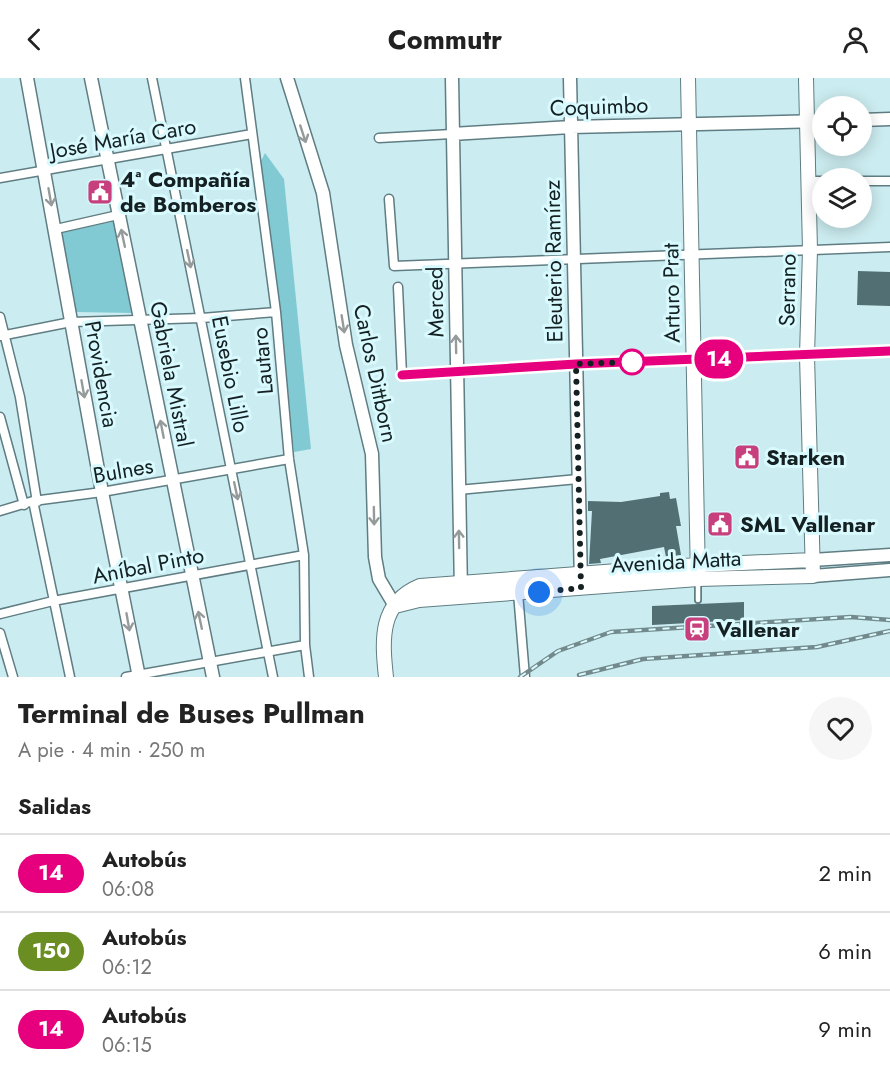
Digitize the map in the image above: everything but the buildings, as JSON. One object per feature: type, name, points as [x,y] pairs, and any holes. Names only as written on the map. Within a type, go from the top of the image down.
[{"type":"main road","name":"Providencia","points":[[27,78],[56,229],[70,322],[123,589],[134,676]]},
{"type":"main road","name":"Gabriela Mistral","points":[[91,78],[141,319],[190,574],[213,677]]},
{"type":"main road","name":"Carlos Dittborn","points":[[287,78],[323,193],[346,345],[372,454],[375,557],[380,579],[395,606]]},
{"type":"main road","name":"Merced","points":[[452,78],[460,597]]},
{"type":"main road","name":"Eleuterio Ramírez","points":[[570,78],[581,581]]},
{"type":"main road","name":"Arturo Prat","points":[[688,78],[697,572]]},
{"type":"main road","name":"Serrano","points":[[806,78],[807,121],[813,168]]},
{"type":"main road","points":[[872,120],[890,119]]},
{"type":"main road","name":"Coquimbo","points":[[452,134],[571,127],[812,121]]},
{"type":"main road","name":"Serrano","points":[[812,222],[807,356],[813,576]]},
{"type":"main road","name":"Avenida Matta","points":[[395,606],[403,594],[420,586],[460,582],[581,581],[890,555]]},
{"type":"main road","name":"Avenida Matta","points":[[697,572],[813,576],[890,570]]},
{"type":"main road","name":"Avenida Matta","points":[[395,606],[419,600],[518,593],[581,581]]},
{"type":"main road","points":[[386,677],[383,634],[395,606]]},
{"type":"street","name":"Eusebio Lillo","points":[[152,78],[252,563],[273,677]]},
{"type":"street","name":"Lautaro","points":[[245,78],[276,312],[289,459],[304,555],[304,645],[309,677]]},
{"type":"street","name":"José María Caro","points":[[0,178],[252,134]]},
{"type":"street","name":"Coquimbo","points":[[379,138],[452,134]]},
{"type":"street","points":[[872,181],[890,180]]},
{"type":"street","points":[[389,199],[394,266],[890,247]]},
{"type":"street","points":[[56,229],[118,215]]},
{"type":"street","points":[[398,287],[402,375],[576,364],[890,351]]},
{"type":"street","points":[[2,335],[70,322],[202,318],[276,312]]},
{"type":"street","points":[[0,317],[2,335],[20,397],[35,502],[70,677]]},
{"type":"street","points":[[0,417],[24,505]]},
{"type":"street","name":"Bulnes","points":[[0,511],[35,502],[289,459]]},
{"type":"street","points":[[458,490],[578,479]]},
{"type":"street","name":"Aníbal Pinto","points":[[0,614],[53,601],[190,574],[304,555]]},
{"type":"street","points":[[518,593],[525,677]]},
{"type":"street","points":[[0,633],[13,677]]},
{"type":"street","points":[[134,676],[268,654],[304,645]]},
{"type":"lane","points":[[697,572],[699,600]]},
{"type":"shaded area","points":[[265,153],[284,179],[311,449],[294,452],[281,318],[260,163]]},
{"type":"shaded area","points":[[116,221],[134,313],[75,312],[61,233]]},
{"type":"railway","points":[[520,677],[558,651],[611,632],[851,617],[890,620]]},
{"type":"railway","points":[[579,675],[643,659],[817,647],[890,631]]},
{"type":"bus line","name":"14","points":[[402,375],[576,364],[890,351]]},
{"type":"place","name":"4ª Compañía de Bomberos","points":[[100,192]]},
{"type":"place","name":"Starken","points":[[747,457]]},
{"type":"place","name":"SML Vallenar","points":[[720,524]]},
{"type":"place","name":"Vallenar","points":[[697,629]]},
{"type":"route","points":[[539,592],[581,588],[576,364],[632,362]]}]
